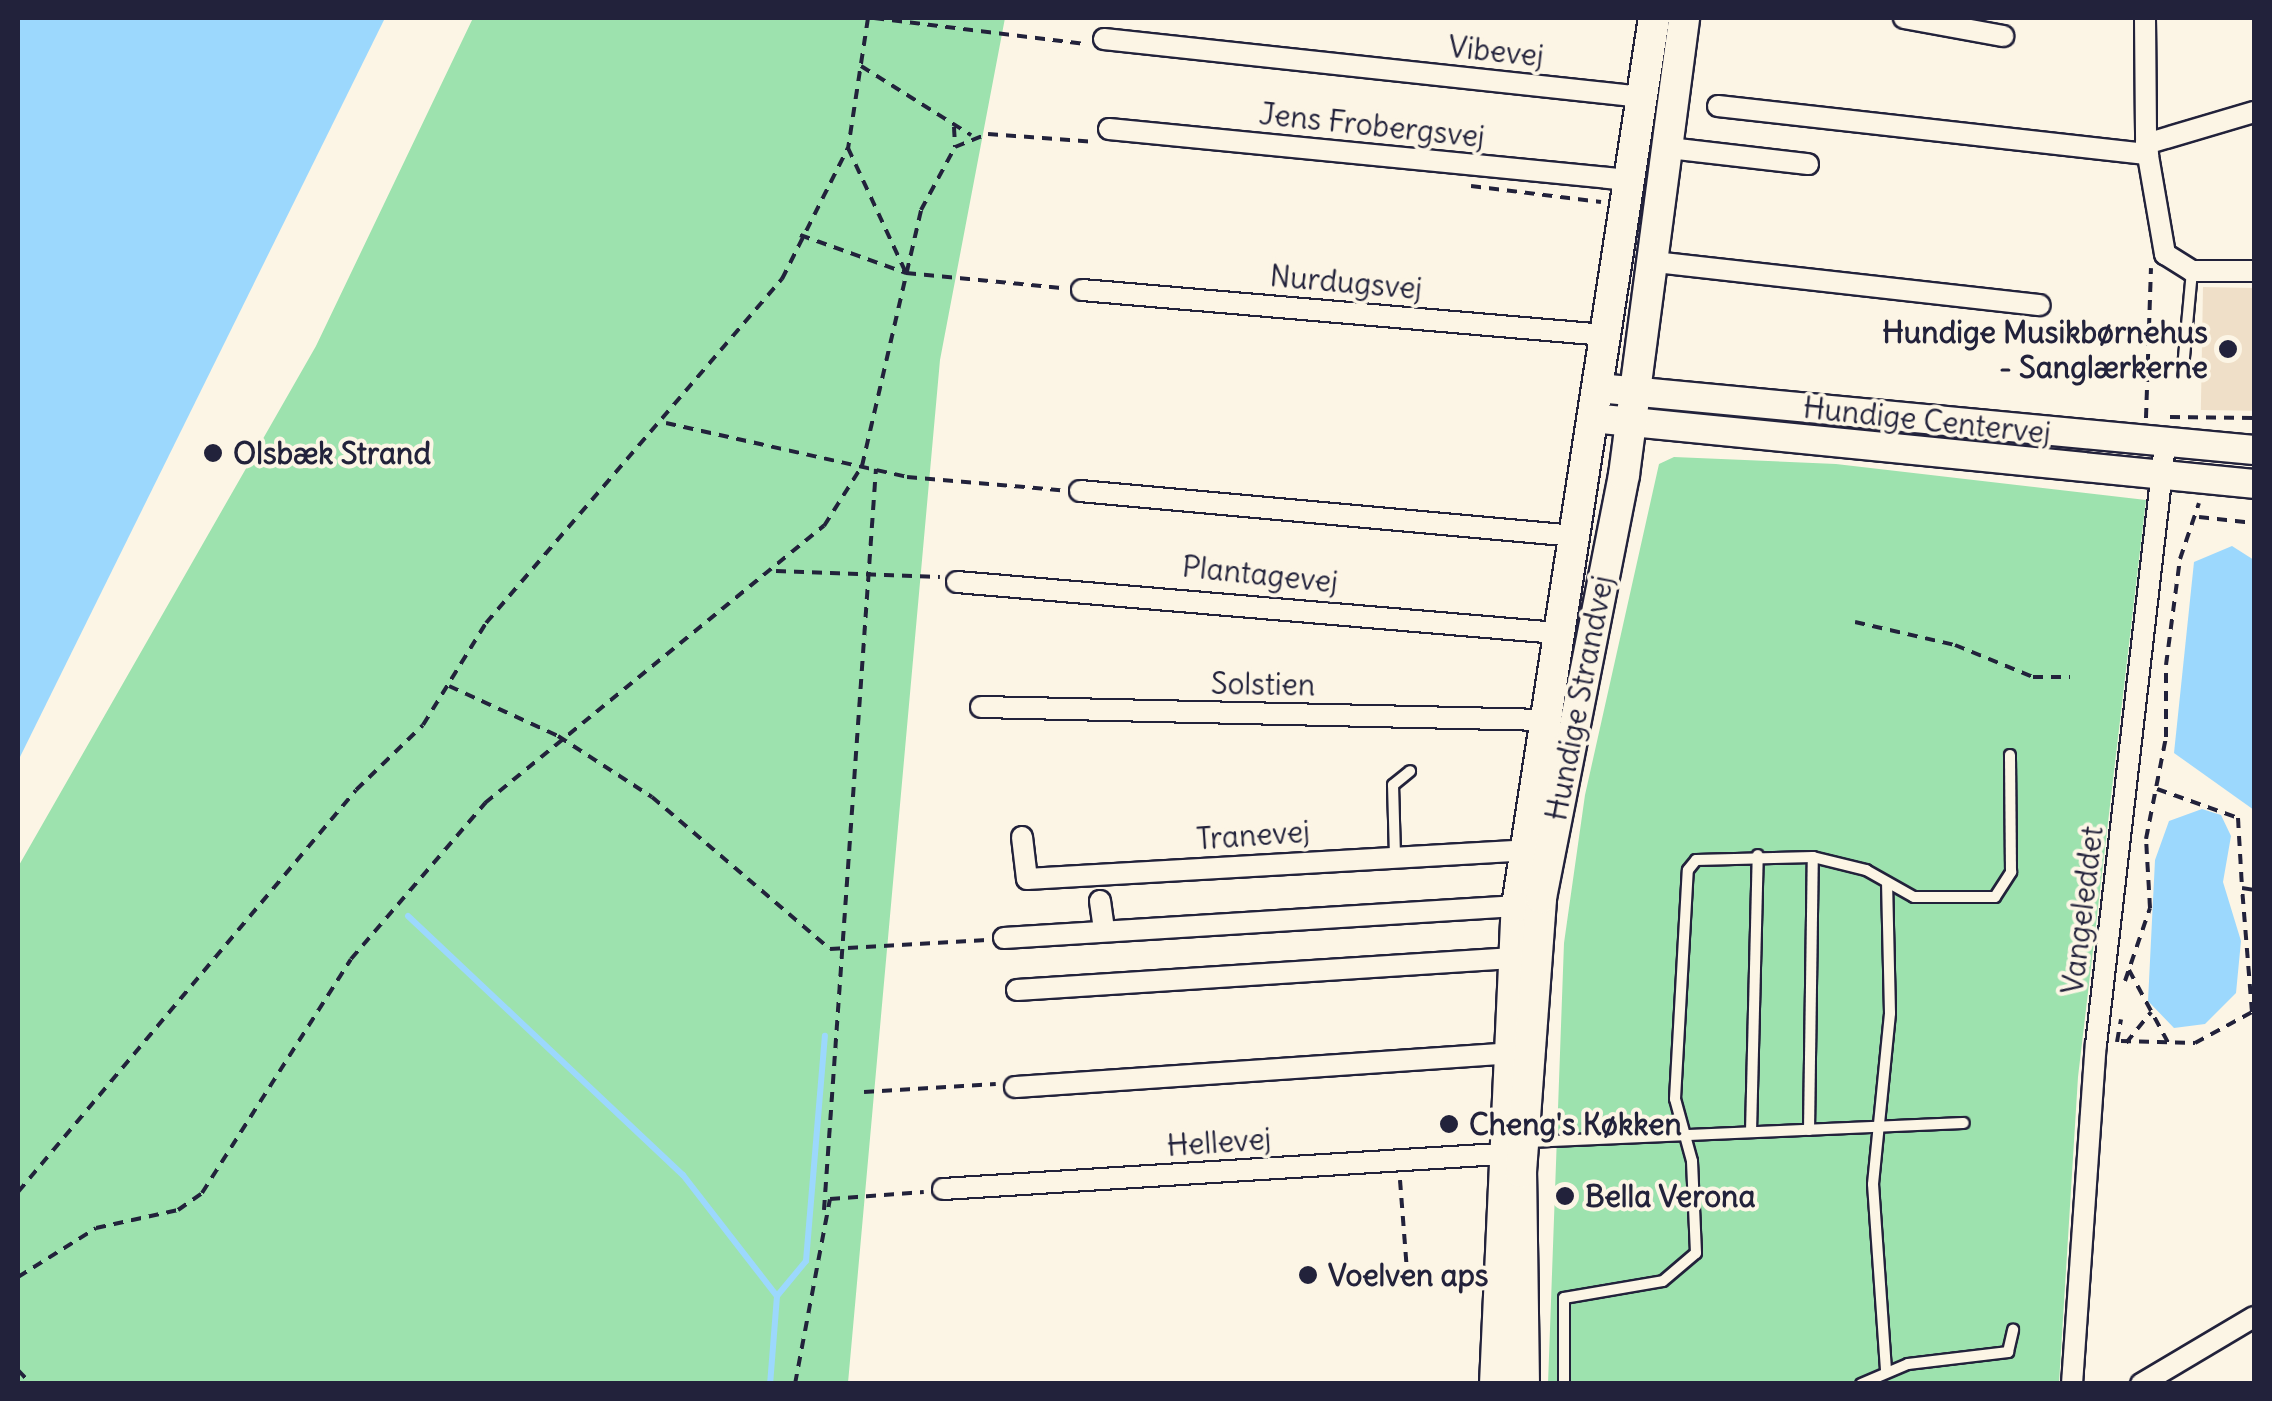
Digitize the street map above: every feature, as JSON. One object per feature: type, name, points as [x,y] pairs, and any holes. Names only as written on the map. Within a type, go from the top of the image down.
[{"type":"main road","name":"Hundige Strandvej","points":[[1524,1384],[1504,1054],[1512,958],[1557,633],[1654,18]]},
{"type":"main road","name":"Hundige Strandvej","points":[[1495,1384],[1511,1148],[1540,898],[1636,392],[1684,18]]},
{"type":"street","points":[[1904,18],[2003,36]]},
{"type":"street","points":[[2145,18],[2147,149],[2165,254],[2192,270],[2254,270]]},
{"type":"street","name":"Vibevej","points":[[1104,39],[1642,97]]},
{"type":"street","points":[[1718,106],[2147,149],[2254,112]]},
{"type":"street","name":"Jens Frobergsvej","points":[[1110,135],[1627,193]]},
{"type":"street","points":[[1668,148],[1808,164]]},
{"type":"street","points":[[1654,262],[2040,305]]},
{"type":"street","name":"Nurdugsvej","points":[[1082,290],[1605,335]]},
{"type":"street","name":"Hundige Centervej","points":[[1598,388],[2254,450]]},
{"type":"street","name":"Hundige Centervej","points":[[1592,418],[2254,484]]},
{"type":"street","name":"Vangeleddet","points":[[2072,1384],[2096,1045],[2161,476],[2155,443]]},
{"type":"street","points":[[1080,491],[1573,536]]},
{"type":"street","name":"Plantagevej","points":[[957,582],[1557,633]]},
{"type":"street","name":"Solstien","points":[[981,707],[1544,720]]},
{"type":"street","name":"Tranevej","points":[[1022,837],[1027,879],[1525,850]]},
{"type":"street","points":[[1100,902],[1104,930]]},
{"type":"street","points":[[1004,938],[1517,906]]},
{"type":"street","points":[[1017,990],[1512,958]]},
{"type":"street","points":[[1015,1087],[1504,1054]]},
{"type":"street","name":"Hellevej","points":[[943,1189],[1398,1160],[1511,1148]]},
{"type":"street","points":[[2141,1384],[2254,1317]]},
{"type":"lane","points":[[2183,368],[2192,270]]},
{"type":"lane","points":[[1564,1384],[1564,1298],[1663,1282],[1696,1253],[1692,1162],[1681,1135],[1683,884],[1696,860],[1758,855],[1813,858],[1914,897],[1963,899],[2004,888],[2015,819],[2010,755]]},
{"type":"lane","points":[[1395,856],[1393,785],[1410,771]]},
{"type":"lane","points":[[1751,1132],[1758,855]]},
{"type":"lane","points":[[1810,1130],[1813,858]]},
{"type":"lane","points":[[1886,1370],[1873,1184],[1882,1127],[1887,884]]},
{"type":"lane","points":[[1511,1148],[1681,1135],[1964,1123]]},
{"type":"lane","points":[[1861,1384],[1886,1370],[2008,1352],[2013,1330]]},
{"type":"path","points":[[18,1192],[449,686],[486,623],[664,423],[782,279],[800,234],[848,148],[871,18],[1104,39]]},
{"type":"path","points":[[861,65],[972,135],[1110,135]]},
{"type":"path","points":[[954,127],[955,147]]},
{"type":"path","points":[[18,1277],[96,1228],[178,1210],[202,1192],[351,959],[485,803],[558,736],[776,571],[824,526],[862,466],[920,210],[955,147],[972,135]]},
{"type":"path","points":[[848,148],[906,273]]},
{"type":"path","points":[[1460,184],[1627,193]]},
{"type":"path","points":[[800,234],[906,273],[1082,290]]},
{"type":"path","points":[[2155,443],[2150,270],[2165,254]]},
{"type":"path","points":[[664,423],[876,469],[1080,491]]},
{"type":"path","points":[[795,1384],[824,1210],[839,953],[871,576],[876,469]]},
{"type":"path","points":[[2121,992],[2150,908],[2145,861],[2157,788],[2180,559],[2199,517],[2199,498]]},
{"type":"path","points":[[2199,517],[2254,523]]},
{"type":"path","points":[[776,571],[957,582]]},
{"type":"path","points":[[1854,622],[1955,644],[2033,677],[2070,676]]},
{"type":"path","points":[[449,686],[558,736],[652,797],[839,953],[1004,938]]},
{"type":"path","points":[[2096,1045],[2123,1042],[2171,1048],[2252,1012],[2238,818],[2157,788]]},
{"type":"path","points":[[2242,888],[2253,890]]},
{"type":"path","points":[[2129,970],[2171,1048]]},
{"type":"path","points":[[2121,1008],[2123,1042]]},
{"type":"path","points":[[2123,1042],[2152,1012]]},
{"type":"path","points":[[864,1092],[1015,1087]]},
{"type":"path","points":[[1398,1160],[1408,1285]]},
{"type":"path","points":[[824,1210],[848,1195],[943,1189]]},
{"type":"path","points":[[18,1370],[31,1384]]},
{"type":"shaded area","name":"Hundige Musikbørnehus - Sanglærkerne","points":[[2203,287],[2254,288],[2252,411],[2201,410]]},
{"type":"green space","points":[[473,18],[1005,18],[940,360],[848,1383],[18,1383],[18,867],[316,346]]},
{"type":"green space","points":[[1674,457],[1836,464],[2146,500],[2078,1077],[2059,1383],[1548,1384],[1564,943],[1585,795],[1659,464]]},
{"type":"water","points":[[18,18],[385,18],[18,761]]},
{"type":"water","points":[[2232,546],[2254,560],[2254,810],[2174,753],[2194,562]]},
{"type":"water","points":[[2202,809],[2221,815],[2231,836],[2223,882],[2241,941],[2236,993],[2205,1024],[2174,1028],[2148,1001],[2155,860],[2169,821]]},
{"type":"waterway","points":[[408,916],[683,1175],[777,1296],[770,1384]]},
{"type":"waterway","points":[[777,1296],[806,1261],[825,1036]]},
{"type":"place","name":"Hundige Musikbørnehus - Sanglærkerne","points":[[2228,349]]},
{"type":"place","name":"Olsbæk Strand","points":[[213,453]]},
{"type":"place","name":"Cheng's Køkken","points":[[1449,1124]]},
{"type":"place","name":"Bella Verona","points":[[1565,1196]]},
{"type":"place","name":"Voelven aps","points":[[1308,1275]]}]
